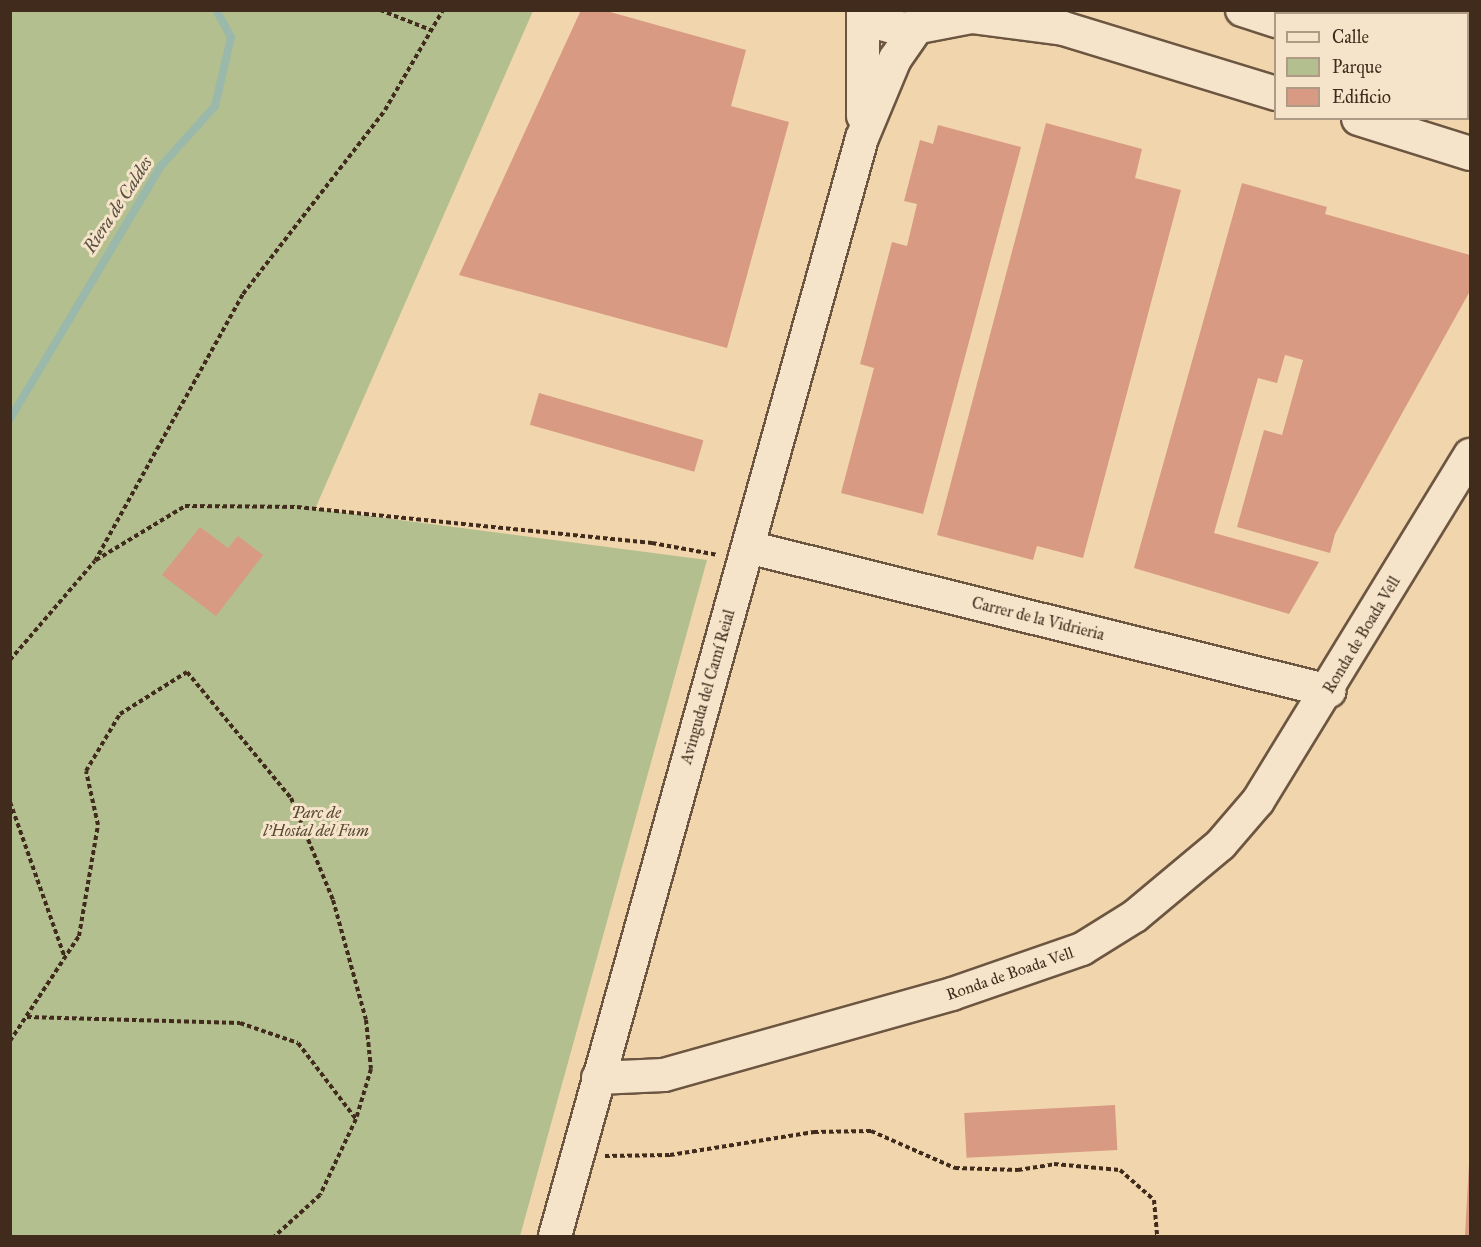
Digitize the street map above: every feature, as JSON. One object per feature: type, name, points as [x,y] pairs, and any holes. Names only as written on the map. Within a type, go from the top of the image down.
[{"type":"main road","points":[[865,10],[881,23],[991,16],[1063,28],[1274,93]]},
{"type":"main road","points":[[1035,10],[1063,28]]},
{"type":"main road","points":[[1364,120],[1470,153]]},
{"type":"street","name":"Avinguda del Camí Reial","points":[[862,138],[865,10]]},
{"type":"street","points":[[1242,10],[1274,21]]},
{"type":"street","name":"Avinguda del Camí Reial","points":[[555,1236],[862,138],[895,59],[937,20]]},
{"type":"street","name":"Ronda de Boada Vell","points":[[598,1078],[664,1075],[952,994],[1082,949],[1135,916],[1221,844],[1258,801],[1329,691],[1470,455]]},
{"type":"street","name":"Carrer de la Vidrieria","points":[[746,554],[1329,691]]},
{"type":"path","points":[[380,10],[431,30]]},
{"type":"path","points":[[10,660],[95,561],[243,294],[385,110],[443,10]]},
{"type":"path","points":[[95,561],[185,506],[297,507],[746,554]]},
{"type":"path","points":[[10,1041],[79,936],[98,825],[86,771],[120,714],[186,672],[291,798],[333,900],[366,1020],[371,1070],[356,1119],[320,1195],[275,1236]]},
{"type":"path","points":[[10,802],[65,958]]},
{"type":"path","points":[[27,1017],[240,1023],[298,1043],[356,1119]]},
{"type":"path","points":[[578,1150],[618,1159],[814,1132],[871,1131],[955,1168],[1018,1170],[1054,1164],[1120,1170],[1154,1200],[1156,1236]]},
{"type":"green space","name":"Parc de l'Hostal del Fum","points":[[10,11],[533,11],[315,509],[707,560],[520,1236],[11,1236]]},
{"type":"building","points":[[581,10],[603,10],[746,50],[731,106],[789,122],[727,348],[459,275]]},
{"type":"building","points":[[1046,123],[1142,149],[1135,178],[1181,190],[1083,558],[1037,546],[1033,560],[937,535]]},
{"type":"building","points":[[938,125],[1021,147],[923,514],[841,493],[874,368],[860,364],[892,242],[907,246],[917,204],[904,201],[920,140],[933,144]]},
{"type":"building","points":[[1242,183],[1327,207],[1325,214],[1470,255],[1470,291],[1335,534],[1330,553],[1237,527],[1264,430],[1282,435],[1303,360],[1285,355],[1277,383],[1258,378],[1214,533],[1319,562],[1289,614],[1134,568]]},
{"type":"building","points":[[539,393],[703,440],[694,472],[530,425]]},
{"type":"building","points":[[200,527],[228,548],[238,536],[263,555],[216,616],[162,575]]},
{"type":"building","points":[[1115,1105],[1117,1150],[967,1158],[964,1113]]},
{"type":"building","points":[[1469,1164],[1470,1236],[1465,1236]]},
{"type":"waterway","name":"Riera de Caldes","points":[[10,419],[161,166],[215,106],[231,37],[216,10]]}]
